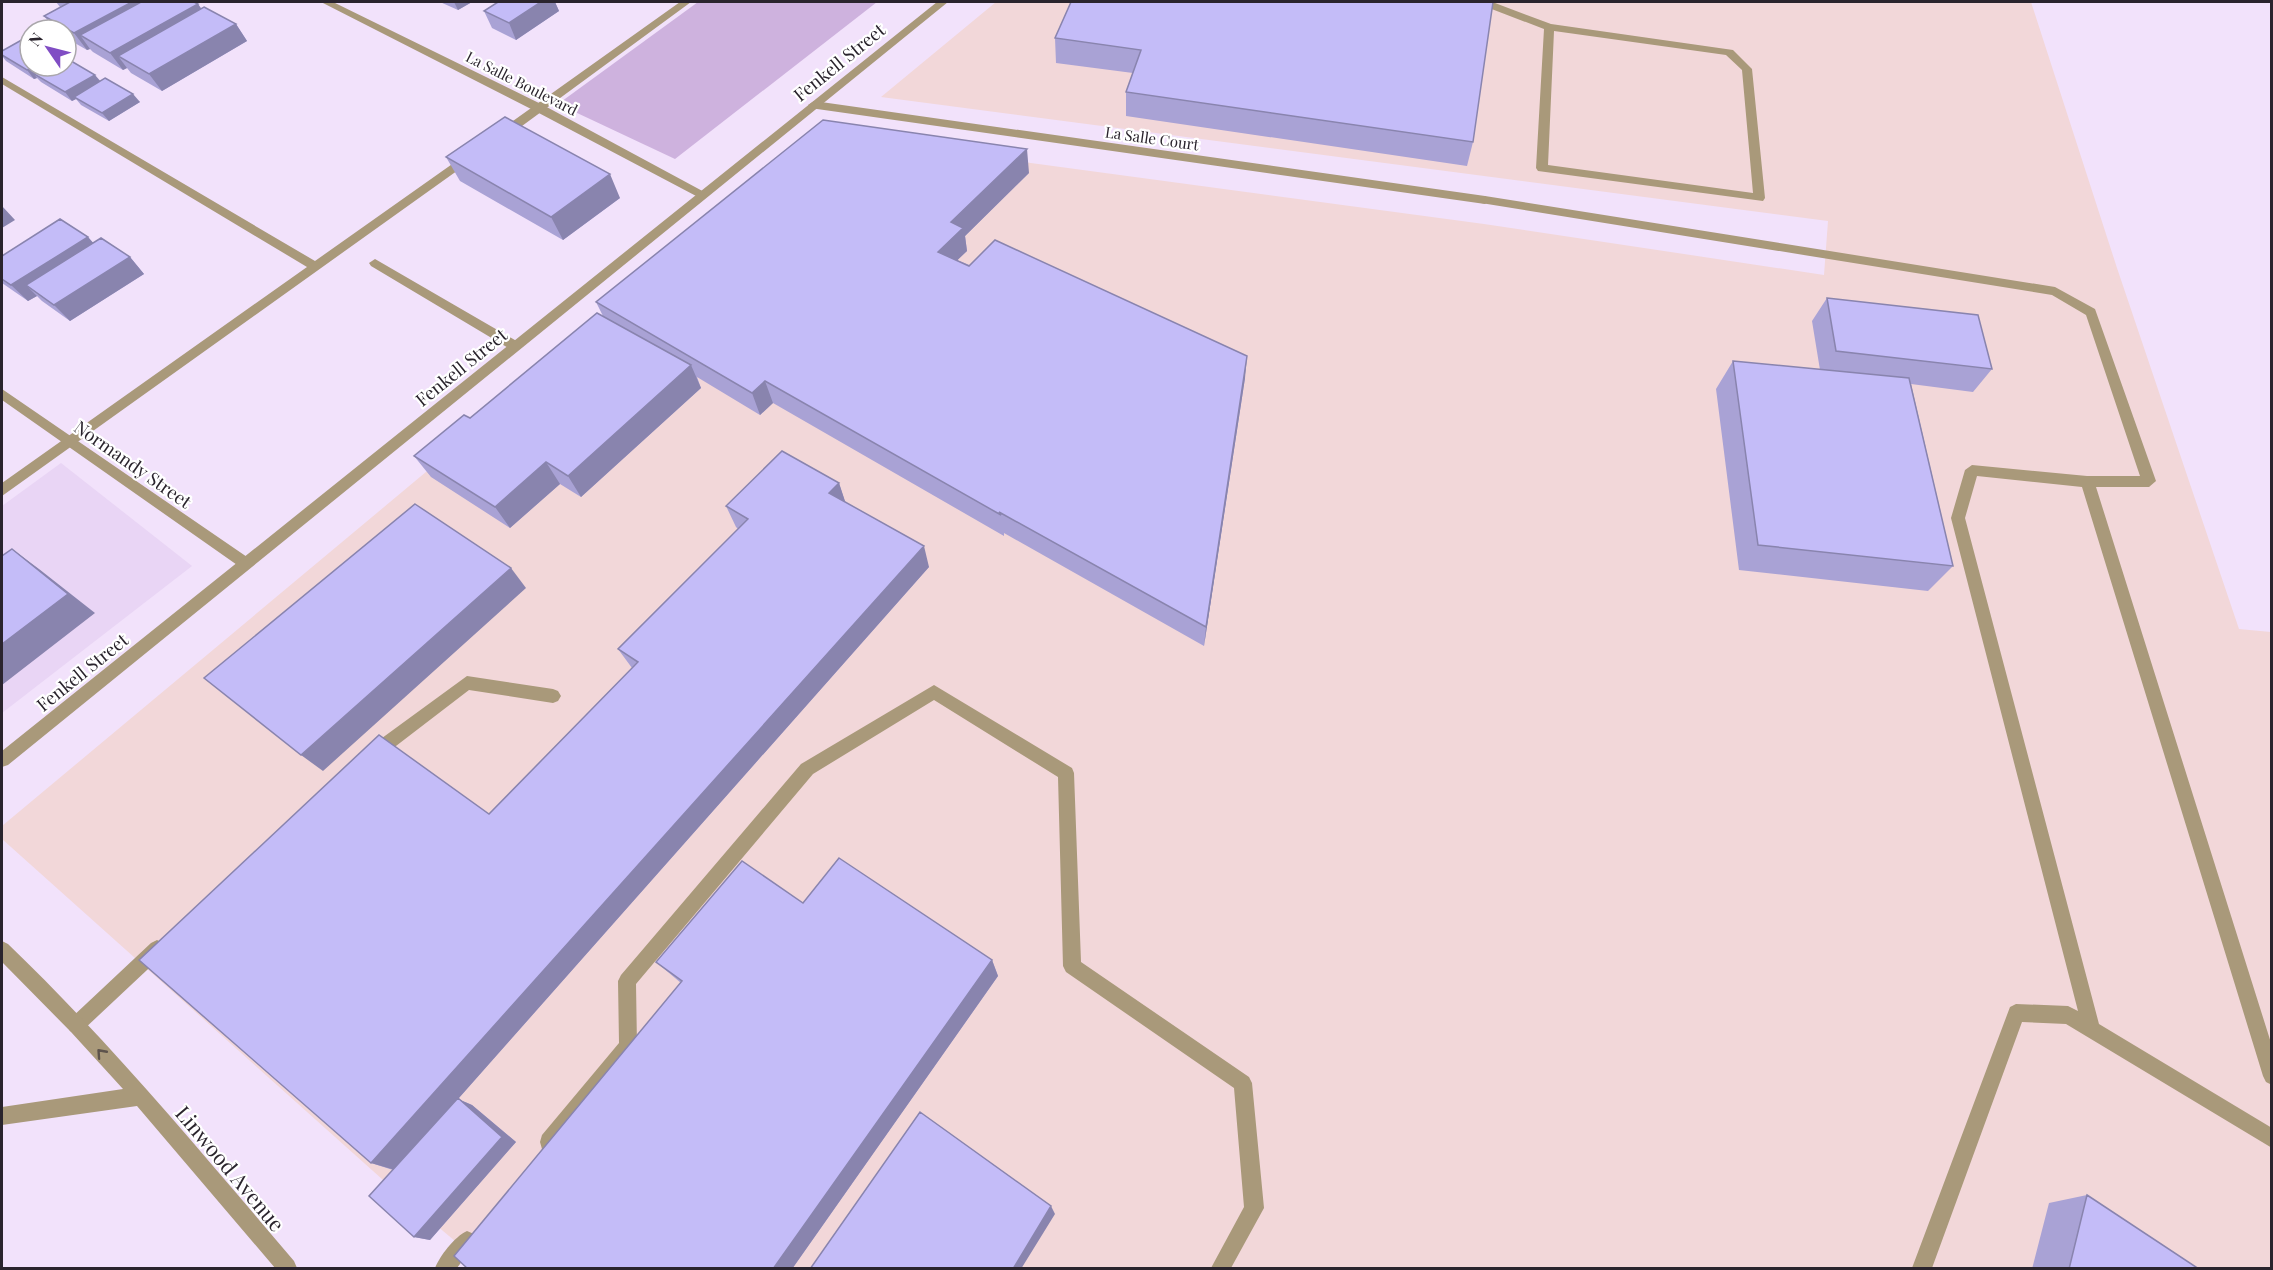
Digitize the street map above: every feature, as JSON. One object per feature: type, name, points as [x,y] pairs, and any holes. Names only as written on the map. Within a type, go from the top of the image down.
[{"type":"street","name":"La Salle Boulevard","points":[[326,2],[539,108],[702,194]]},
{"type":"street","points":[[2,490],[686,2]]},
{"type":"street","name":"Fenkell Street","points":[[2,760],[943,2]]},
{"type":"street","points":[[1467,2],[1491,5],[1549,27],[1729,52],[1747,69],[1759,198],[1542,168],[1549,27]]},
{"type":"street","points":[[2,80],[316,267]]},
{"type":"street","name":"La Salle Court","points":[[814,105],[1485,200],[2055,291],[2091,312],[2149,481],[2086,482]]},
{"type":"street","points":[[375,263],[515,346]]},
{"type":"street","name":"Normandy Street","points":[[2,394],[245,563]]},
{"type":"street","points":[[2092,1030],[1958,518],[1972,470],[2086,482],[2271,1076]]},
{"type":"street","points":[[365,762],[467,683],[554,696]]},
{"type":"street","points":[[537,1157],[628,1046],[627,981],[807,769],[934,692],[1066,773],[1072,966],[1243,1083],[1254,1208],[1221,1269]]},
{"type":"street","points":[[76,1025],[171,936]]},
{"type":"street","name":"Linwood Avenue","points":[[2,950],[76,1025],[141,1096],[287,1269]]},
{"type":"street","points":[[1922,1269],[2016,1012],[2068,1015],[2271,1138]]},
{"type":"street","points":[[2,1116],[141,1096]]},
{"type":"street","points":[[445,1269],[476,1231]]},
{"type":"shaded area","points":[[698,2],[877,2],[675,159],[558,104]]},
{"type":"shaded area","points":[[996,2],[2031,2],[2117,268],[2239,629],[2271,632],[2271,1268],[487,1268],[392,1188],[2,839],[2,826],[608,320],[823,135],[1484,224],[1824,275],[1828,221],[881,97]]},
{"type":"shaded area","points":[[61,463],[192,566],[2,713],[2,506]]},
{"type":"building","points":[[70,2],[132,2],[78,31],[78,18],[44,16]]},
{"type":"building","points":[[141,2],[194,2],[198,4],[110,53],[80,35]]},
{"type":"building","points":[[498,2],[541,2],[509,23],[484,11]]},
{"type":"building","points":[[1071,2],[1493,2],[1473,142],[1126,92],[1141,50],[1055,38]]},
{"type":"building","points":[[204,7],[236,24],[149,74],[118,56]]},
{"type":"building","points":[[18,42],[18,65],[2,55],[2,51]]},
{"type":"building","points":[[78,65],[95,75],[65,92],[41,78],[78,78]]},
{"type":"building","points":[[105,78],[133,94],[102,113],[74,97]]},
{"type":"building","points":[[505,117],[610,174],[551,217],[446,157]]},
{"type":"building","points":[[823,120],[1027,149],[951,222],[963,228],[938,252],[969,266],[995,240],[1247,356],[1206,627],[999,512],[1001,515],[765,381],[752,393],[596,302]]},
{"type":"building","points":[[60,219],[88,237],[11,285],[2,279],[2,256]]},
{"type":"building","points":[[101,238],[130,257],[54,305],[26,285]]},
{"type":"building","points":[[1827,298],[1978,315],[1992,369],[1836,351]]},
{"type":"building","points":[[597,313],[691,365],[568,476],[546,462],[495,507],[414,456],[464,415],[470,418]]},
{"type":"building","points":[[1733,361],[1909,378],[1953,566],[1758,545]]},
{"type":"building","points":[[782,451],[839,483],[829,493],[924,546],[371,1163],[139,960],[379,735],[489,814],[638,662],[618,649],[748,519],[726,506]]},
{"type":"building","points":[[415,504],[511,568],[301,755],[204,678]]},
{"type":"building","points":[[12,549],[68,594],[2,644],[2,556]]},
{"type":"building","points":[[839,858],[992,960],[773,1269],[468,1269],[454,1256],[682,981],[656,962],[742,861],[803,903]]},
{"type":"building","points":[[458,1098],[502,1137],[414,1237],[369,1196]]},
{"type":"building","points":[[920,1112],[1051,1206],[1013,1269],[810,1269]]},
{"type":"building","points":[[2087,1195],[2199,1269],[2069,1269]]}]
